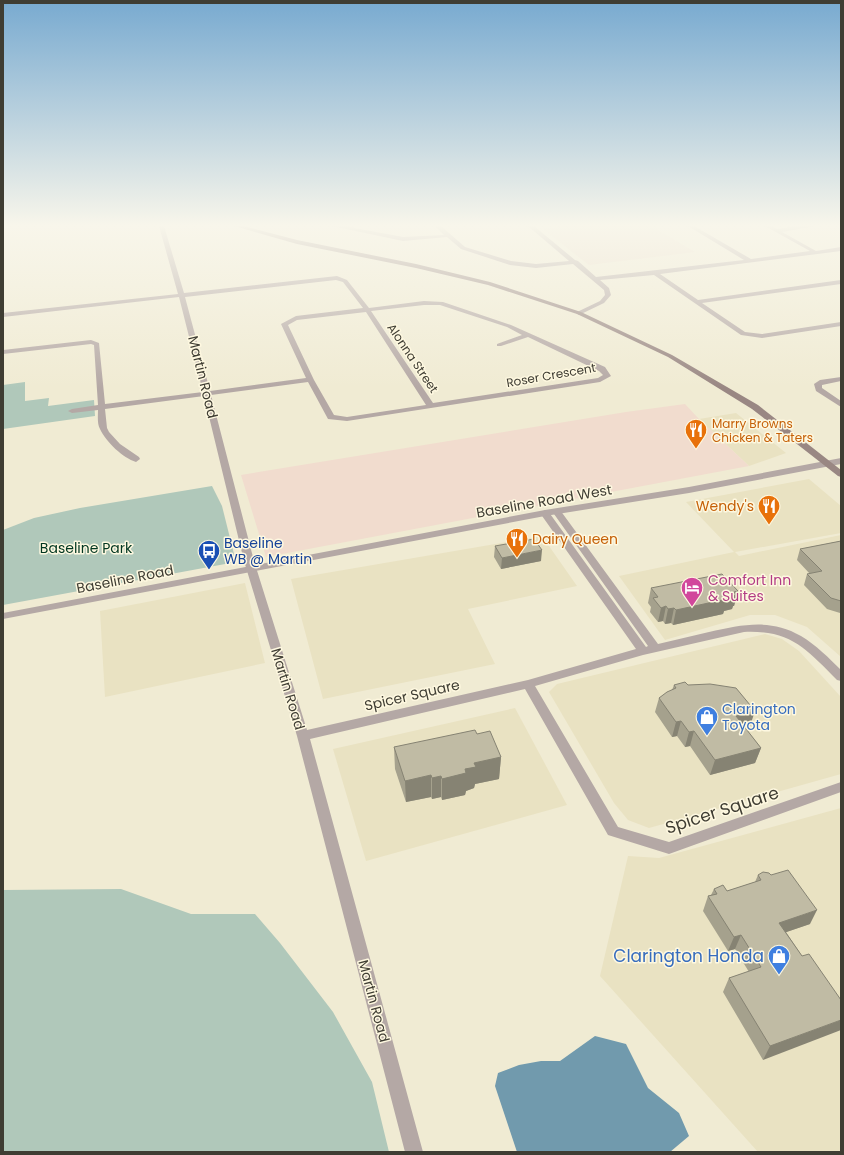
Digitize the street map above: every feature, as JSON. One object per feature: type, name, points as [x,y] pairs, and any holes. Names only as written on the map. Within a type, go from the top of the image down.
[{"type":"main road","points":[[473,280],[579,313],[670,356],[741,400],[746,409],[824,465],[841,474]]},
{"type":"main road","points":[[824,465],[841,482]]},
{"type":"street","name":"Martin Road","points":[[177,280],[251,570],[303,736],[414,1152]]},
{"type":"street","name":"Alonna Street","points":[[3,315],[321,280]]},
{"type":"street","name":"Alonna Street","points":[[342,280],[345,281],[367,309],[431,406]]},
{"type":"street","points":[[579,313],[602,302],[608,295],[607,289],[597,280]]},
{"type":"street","points":[[664,280],[743,334],[762,336],[841,324]]},
{"type":"street","points":[[696,302],[841,282]]},
{"type":"street","name":"Roser Crescent","points":[[424,303],[441,303],[528,334],[602,369],[607,376],[600,380],[347,419],[331,417],[310,380],[284,324],[296,318],[424,303]]},
{"type":"street","points":[[499,345],[528,334]]},
{"type":"street","points":[[3,352],[92,342],[97,344],[103,428],[109,438],[123,451],[136,459]]},
{"type":"street","points":[[841,379],[818,384],[820,389],[841,405]]},
{"type":"street","points":[[72,411],[310,380]]},
{"type":"street","name":"Baseline Road West","points":[[251,570],[545,513],[689,490],[841,461]]},
{"type":"street","points":[[556,512],[656,649]]},
{"type":"street","points":[[545,513],[643,651]]},
{"type":"street","name":"Baseline Road","points":[[3,616],[251,570]]},
{"type":"street","name":"Spicer Square","points":[[303,736],[528,684],[643,651],[744,628],[760,626],[773,628],[807,644],[841,677]]},
{"type":"street","name":"Spicer Square","points":[[528,684],[614,831],[669,848],[841,788]]},
{"type":"shaded area","points":[[685,404],[749,466],[266,557],[241,475],[626,412]]},
{"type":"shaded area","points":[[736,413],[786,453],[749,466],[699,419]]},
{"type":"shaded area","points":[[809,479],[841,506],[841,533],[735,552],[739,556],[841,535],[841,657],[807,627],[775,615],[750,615],[665,640],[619,576],[734,552],[686,502]]},
{"type":"shaded area","points":[[542,536],[577,586],[468,609],[495,664],[323,699],[291,579]]},
{"type":"shaded area","points":[[245,583],[265,663],[105,697],[100,611]]},
{"type":"shaded area","points":[[765,634],[782,639],[799,651],[841,697],[841,774],[649,828],[628,820],[614,803],[549,692],[557,684]]},
{"type":"shaded area","points":[[515,708],[567,805],[366,861],[333,749]]},
{"type":"shaded area","points":[[841,808],[841,1152],[758,1152],[600,976],[628,856],[659,858]]},
{"type":"green space","points":[[25,382],[25,401],[49,398],[48,406],[94,400],[95,416],[3,429],[3,385]]},
{"type":"green space","name":"Baseline Park","points":[[212,486],[222,506],[236,562],[3,605],[3,530],[34,518],[80,508]]},
{"type":"green space","points":[[121,889],[191,914],[255,914],[280,943],[333,1012],[372,1082],[389,1152],[3,1152],[3,890]]},
{"type":"water","points":[[595,1036],[626,1044],[648,1088],[679,1113],[689,1136],[670,1152],[517,1152],[495,1086],[498,1073],[519,1065],[541,1061],[560,1061]]},
{"type":"building","points":[[534,539],[542,550],[502,558],[495,546]]},
{"type":"building","points":[[841,541],[841,601],[831,598],[807,574],[822,571],[800,549]]},
{"type":"building","points":[[722,574],[738,591],[734,592],[736,595],[725,597],[727,599],[676,610],[674,608],[668,609],[666,606],[661,608],[653,598],[658,597],[651,588]]},
{"type":"building","name":"Clarington Toyota","points":[[685,682],[688,685],[710,684],[736,688],[755,711],[736,716],[761,748],[715,760],[694,731],[689,732],[681,721],[676,722],[659,698],[676,688],[674,685]]},
{"type":"building","points":[[475,730],[477,734],[490,731],[501,757],[474,763],[476,767],[465,769],[466,773],[442,779],[441,776],[432,778],[431,775],[405,781],[394,747]]},
{"type":"building","name":"Clarington Honda","points":[[788,870],[817,910],[779,923],[802,956],[809,954],[841,1000],[841,1020],[770,1046],[729,978],[761,967],[741,935],[734,937],[708,896],[717,894],[714,889],[723,885],[727,891],[761,880],[758,875],[763,872],[771,875]]},
{"type":"place","name":"Marry Browns Chicken & Taters","points":[[696,450]]},
{"type":"place","name":"Wendy's","points":[[769,526]]},
{"type":"place","name":"Dairy Queen","points":[[517,558]]},
{"type":"place","name":"Baseline WB @ Martin","points":[[209,570]]},
{"type":"place","name":"Comfort Inn & Suites","points":[[692,608]]},
{"type":"place","name":"Clarington Toyota","points":[[707,736]]},
{"type":"place","name":"Clarington Honda","points":[[779,976]]}]
